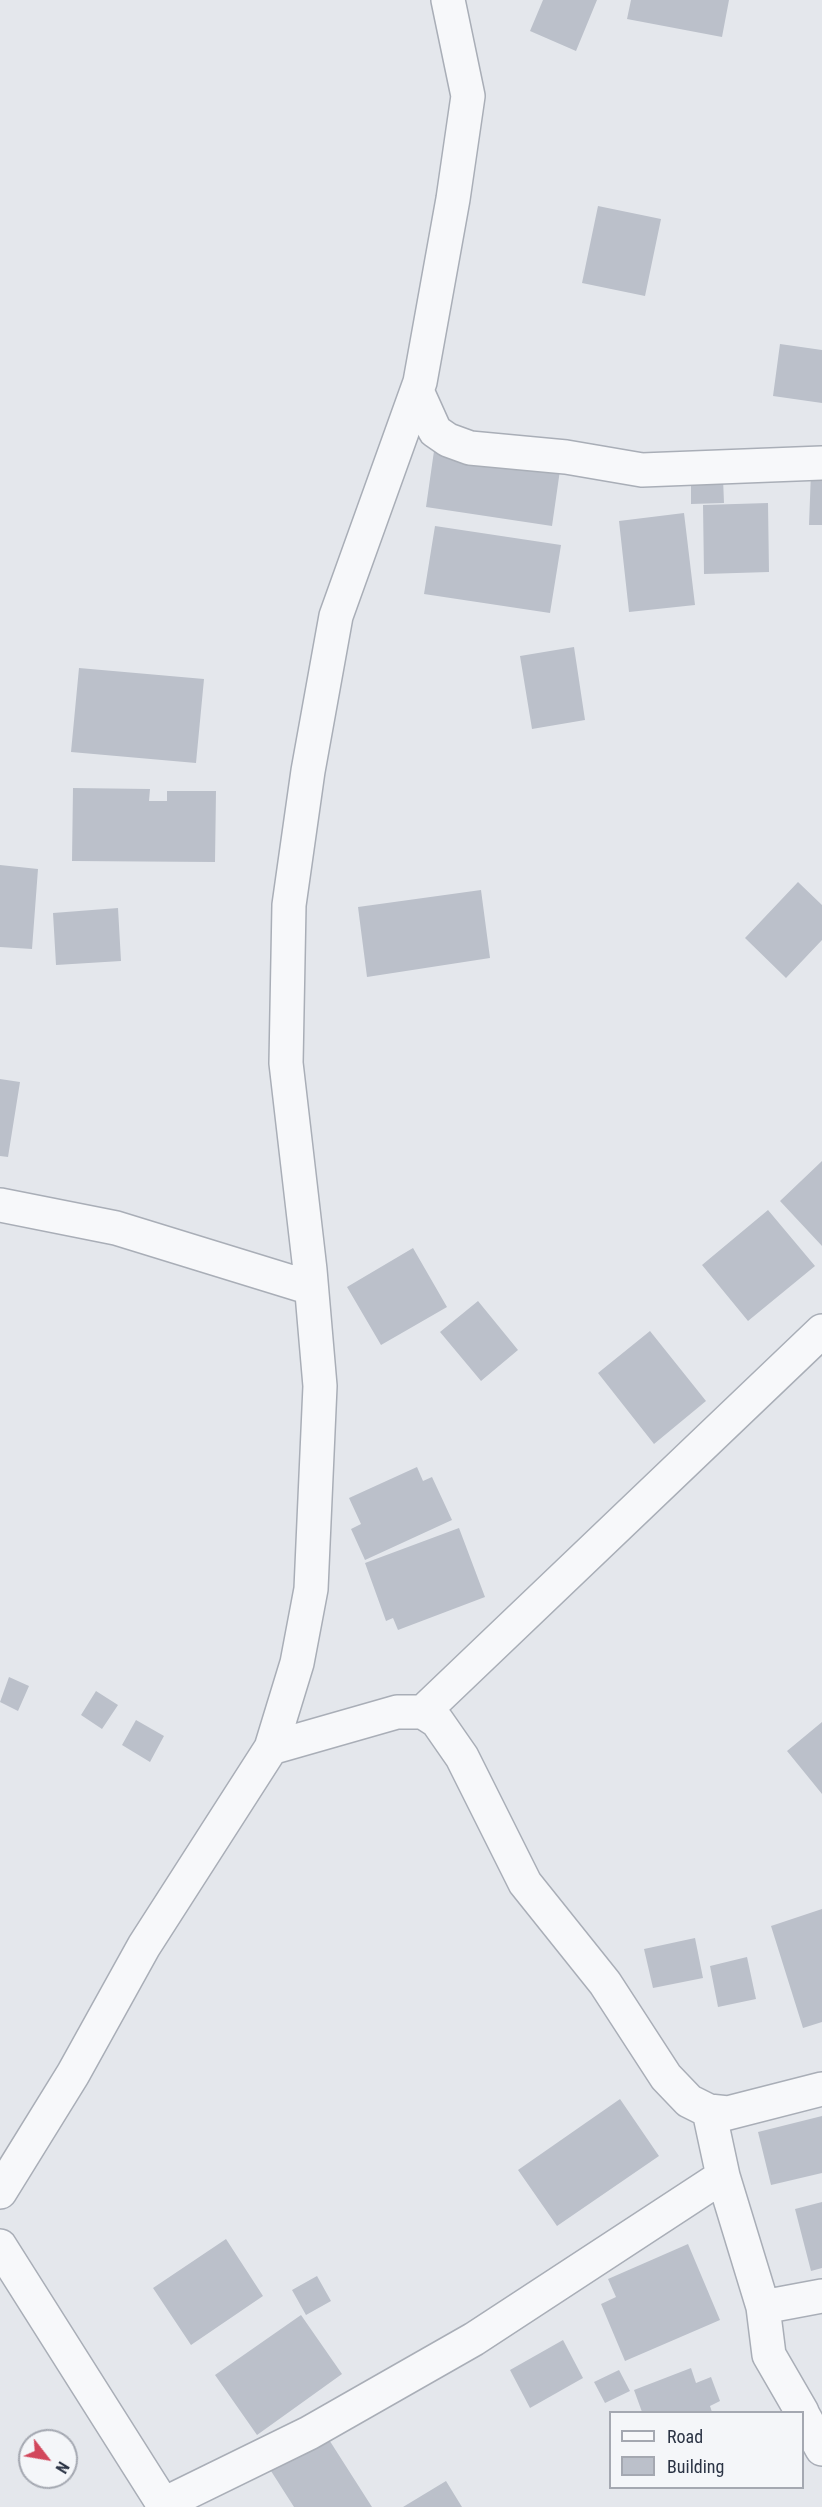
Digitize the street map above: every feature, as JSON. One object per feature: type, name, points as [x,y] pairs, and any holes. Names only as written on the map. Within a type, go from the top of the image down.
[{"type":"street","points":[[0,2192],[73,2074],[144,1946],[271,1748],[297,1663],[311,1589],[320,1386],[286,1064],[289,905],[308,771],[336,616],[417,391],[453,199],[468,96],[448,0]]},
{"type":"street","points":[[417,391],[435,431],[448,440],[470,448],[566,457],[642,470],[822,463]]},
{"type":"street","points":[[0,1205],[116,1228],[311,1288]]},
{"type":"street","points":[[423,1712],[822,1331]]},
{"type":"street","points":[[271,1748],[397,1712],[423,1712],[437,1721],[462,1757],[525,1883],[605,1983],[666,2077],[689,2101],[709,2110],[728,2113],[822,2089]]},
{"type":"street","points":[[709,2110],[723,2176],[763,2307],[769,2355],[801,2411]]},
{"type":"street","points":[[0,2246],[164,2505],[309,2433],[474,2339],[723,2176]]},
{"type":"street","points":[[763,2307],[822,2296]]},
{"type":"street","points":[[804,2417],[822,2449]]},
{"type":"building","points":[[543,0],[597,0],[576,51],[530,31]]},
{"type":"building","points":[[631,0],[729,0],[722,37],[627,19]]},
{"type":"building","points":[[598,206],[661,219],[645,296],[582,283]]},
{"type":"building","points":[[780,344],[822,350],[822,403],[773,396]]},
{"type":"building","points":[[434,451],[560,470],[552,526],[426,507]]},
{"type":"building","points":[[811,472],[822,472],[822,525],[809,525]]},
{"type":"building","points":[[723,478],[724,503],[691,504],[691,480]]},
{"type":"building","points":[[768,503],[769,572],[704,574],[703,505]]},
{"type":"building","points":[[684,513],[695,605],[629,612],[619,521]]},
{"type":"building","points":[[435,526],[561,545],[550,613],[424,594]]},
{"type":"building","points":[[574,647],[585,720],[532,729],[520,656]]},
{"type":"building","points":[[79,668],[204,679],[196,763],[71,752]]},
{"type":"building","points":[[73,788],[150,789],[149,801],[167,801],[167,791],[216,791],[215,862],[72,861]]},
{"type":"building","points":[[0,865],[38,869],[32,949],[0,947]]},
{"type":"building","points":[[798,882],[822,905],[822,940],[786,978],[745,938]]},
{"type":"building","points":[[481,890],[490,958],[367,977],[358,907]]},
{"type":"building","points":[[118,908],[121,961],[56,965],[53,913]]},
{"type":"building","points":[[0,1079],[20,1082],[8,1157],[0,1156]]},
{"type":"building","points":[[822,1161],[822,1246],[780,1201]]},
{"type":"building","points":[[768,1210],[815,1266],[748,1321],[702,1265]]},
{"type":"building","points":[[413,1248],[447,1307],[381,1345],[347,1287]]},
{"type":"building","points":[[478,1301],[518,1350],[481,1381],[440,1332]]},
{"type":"building","points":[[650,1331],[706,1401],[654,1444],[598,1373]]},
{"type":"building","points":[[417,1467],[423,1481],[432,1477],[452,1520],[365,1560],[351,1529],[361,1524],[349,1498]]},
{"type":"building","points":[[459,1528],[485,1597],[398,1630],[393,1618],[386,1621],[365,1563]]},
{"type":"building","points":[[9,1677],[29,1686],[18,1711],[0,1702]]},
{"type":"building","points":[[96,1691],[118,1705],[102,1729],[81,1715]]},
{"type":"building","points":[[136,1720],[164,1736],[150,1762],[122,1745]]},
{"type":"building","points":[[822,1722],[822,1794],[787,1751]]},
{"type":"building","points":[[822,1909],[822,2022],[803,2028],[771,1926]]},
{"type":"building","points":[[695,1938],[703,1978],[653,1988],[644,1949]]},
{"type":"building","points":[[747,1957],[756,1999],[718,2007],[710,1966]]},
{"type":"building","points":[[620,2099],[659,2156],[557,2226],[518,2170]]},
{"type":"building","points":[[822,2116],[822,2173],[771,2185],[758,2132]]},
{"type":"building","points":[[822,2202],[822,2268],[811,2271],[795,2209]]},
{"type":"building","points":[[226,2239],[263,2296],[191,2345],[153,2288]]},
{"type":"building","points":[[688,2244],[720,2320],[625,2361],[601,2304],[616,2297],[608,2279]]},
{"type":"building","points":[[317,2276],[331,2301],[306,2315],[292,2290]]},
{"type":"building","points":[[301,2315],[342,2374],[257,2435],[215,2375]]},
{"type":"building","points":[[563,2340],[583,2378],[530,2408],[510,2370]]},
{"type":"building","points":[[691,2368],[696,2383],[711,2377],[720,2401],[710,2406],[712,2411],[642,2411],[634,2390]]},
{"type":"building","points":[[619,2370],[630,2391],[605,2403],[594,2382]]},
{"type":"building","points":[[326,2435],[372,2507],[294,2507],[271,2471]]},
{"type":"building","points":[[446,2481],[462,2507],[403,2507]]}]
